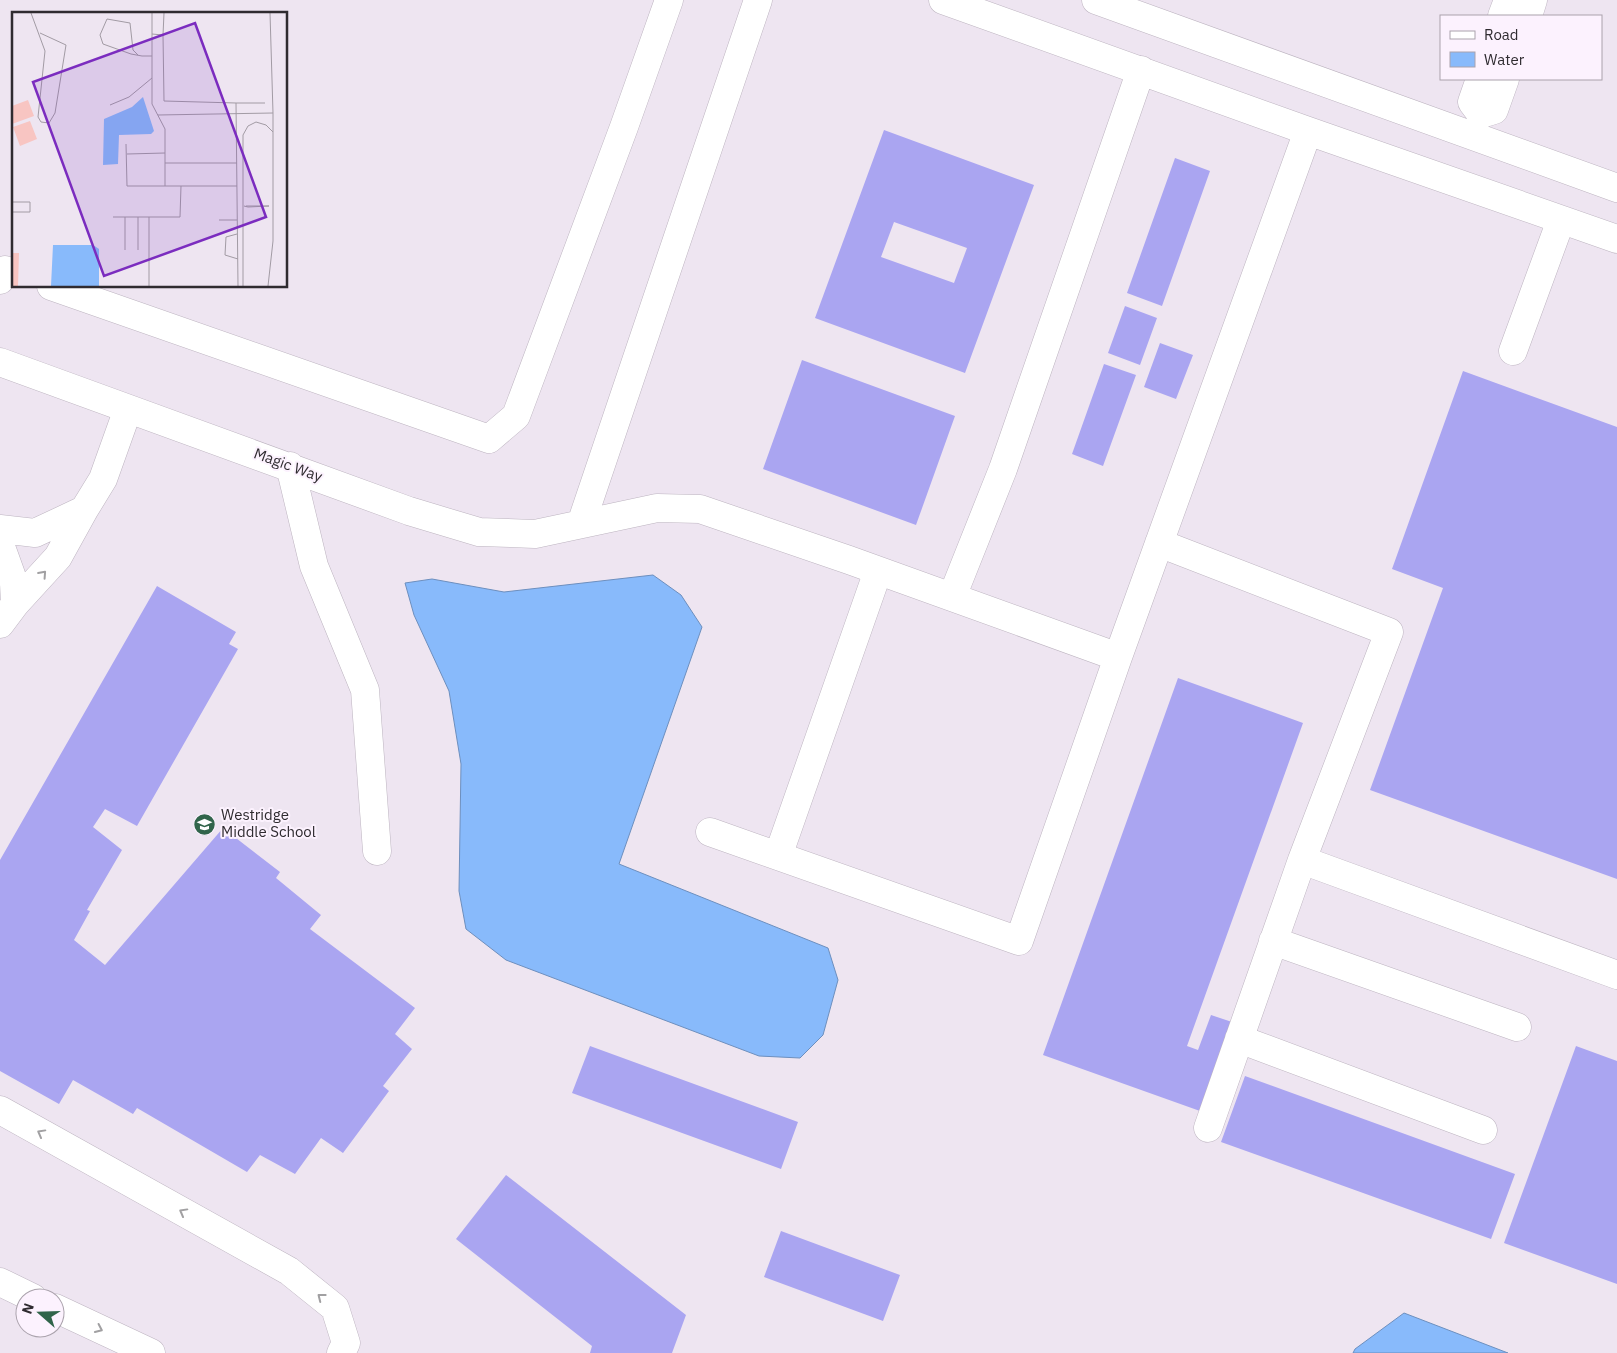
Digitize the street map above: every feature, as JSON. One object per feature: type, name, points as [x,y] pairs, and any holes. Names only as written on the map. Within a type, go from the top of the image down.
[{"type":"street","points":[[57,288],[488,439],[516,416],[669,0]]},
{"type":"street","points":[[581,524],[758,0]]},
{"type":"street","points":[[943,0],[1617,239]]},
{"type":"street","points":[[1096,0],[1477,125],[1617,188]]},
{"type":"street","points":[[1502,15],[1508,0]]},
{"type":"street","points":[[1528,15],[1534,0]]},
{"type":"street","points":[[952,597],[1003,469],[1141,70]]},
{"type":"street","points":[[1477,125],[1472,102],[1480,80]]},
{"type":"street","points":[[1477,125],[1494,110],[1505,80]]},
{"type":"street","points":[[710,832],[1019,941],[1118,657],[1308,131]]},
{"type":"street","points":[[1513,350],[1561,220]]},
{"type":"street","name":"Magic Way","points":[[0,362],[410,511],[479,532],[534,534],[657,508],[700,510],[952,597],[1118,657]]},
{"type":"street","points":[[8,614],[58,557],[103,479],[128,409]]},
{"type":"street","points":[[290,466],[314,566],[365,690],[377,851]]},
{"type":"street","points":[[0,529],[35,533],[84,510]]},
{"type":"street","points":[[1160,543],[1389,632],[1302,860],[1208,1128]]},
{"type":"street","points":[[0,544],[14,583],[8,614]]},
{"type":"street","points":[[778,856],[878,571]]},
{"type":"street","points":[[1302,860],[1617,974]]},
{"type":"street","points":[[1273,941],[1517,1027]]},
{"type":"street","points":[[1239,1039],[1483,1130]]},
{"type":"street","points":[[0,1110],[288,1271],[335,1308],[346,1342],[341,1353]]},
{"type":"street","points":[[0,1282],[15,1289]]},
{"type":"street","points":[[65,1313],[151,1353]]},
{"type":"water","points":[[653,575],[681,595],[702,627],[619,864],[828,948],[838,980],[823,1035],[800,1058],[759,1056],[506,960],[466,929],[459,891],[461,764],[449,691],[414,615],[405,583],[432,579],[504,592]]},
{"type":"water","points":[[1404,1313],[1508,1353],[1353,1353],[1355,1349]]},
{"type":"building","points":[[884,130],[1034,185],[965,373],[815,318]],"holes":[[[894,222],[967,248],[954,283],[881,257]]]},
{"type":"building","points":[[1175,158],[1210,171],[1162,306],[1127,293]]},
{"type":"building","points":[[1125,306],[1157,318],[1140,365],[1108,353]]},
{"type":"building","points":[[1160,343],[1193,355],[1176,399],[1144,387]]},
{"type":"building","points":[[802,360],[955,416],[916,525],[763,469]]},
{"type":"building","points":[[1104,364],[1136,375],[1103,466],[1072,454]]},
{"type":"building","points":[[1463,371],[1617,427],[1617,879],[1370,790],[1443,588],[1392,569]]},
{"type":"building","points":[[157,586],[236,632],[229,644],[238,649],[137,826],[105,809],[93,827],[122,850],[87,910],[90,911],[74,940],[105,965],[223,828],[280,872],[276,878],[321,915],[310,929],[415,1008],[395,1034],[412,1049],[383,1086],[389,1091],[343,1153],[321,1138],[295,1174],[260,1155],[247,1172],[137,1108],[133,1114],[73,1080],[59,1104],[0,1071],[0,860]]},
{"type":"building","points":[[1178,678],[1303,723],[1187,1046],[1198,1050],[1211,1015],[1232,1022],[1200,1111],[1043,1055]]},
{"type":"building","points":[[590,1046],[798,1122],[781,1169],[572,1093]]},
{"type":"building","points":[[1576,1046],[1617,1061],[1617,1284],[1504,1243]]},
{"type":"building","points":[[1245,1076],[1515,1174],[1491,1239],[1221,1142]]},
{"type":"building","points":[[506,1175],[686,1315],[672,1353],[590,1353],[592,1346],[456,1239]]},
{"type":"building","points":[[781,1231],[900,1275],[883,1321],[764,1277]]},
{"type":"place","name":"Westridge Middle School","points":[[205,824]]}]
